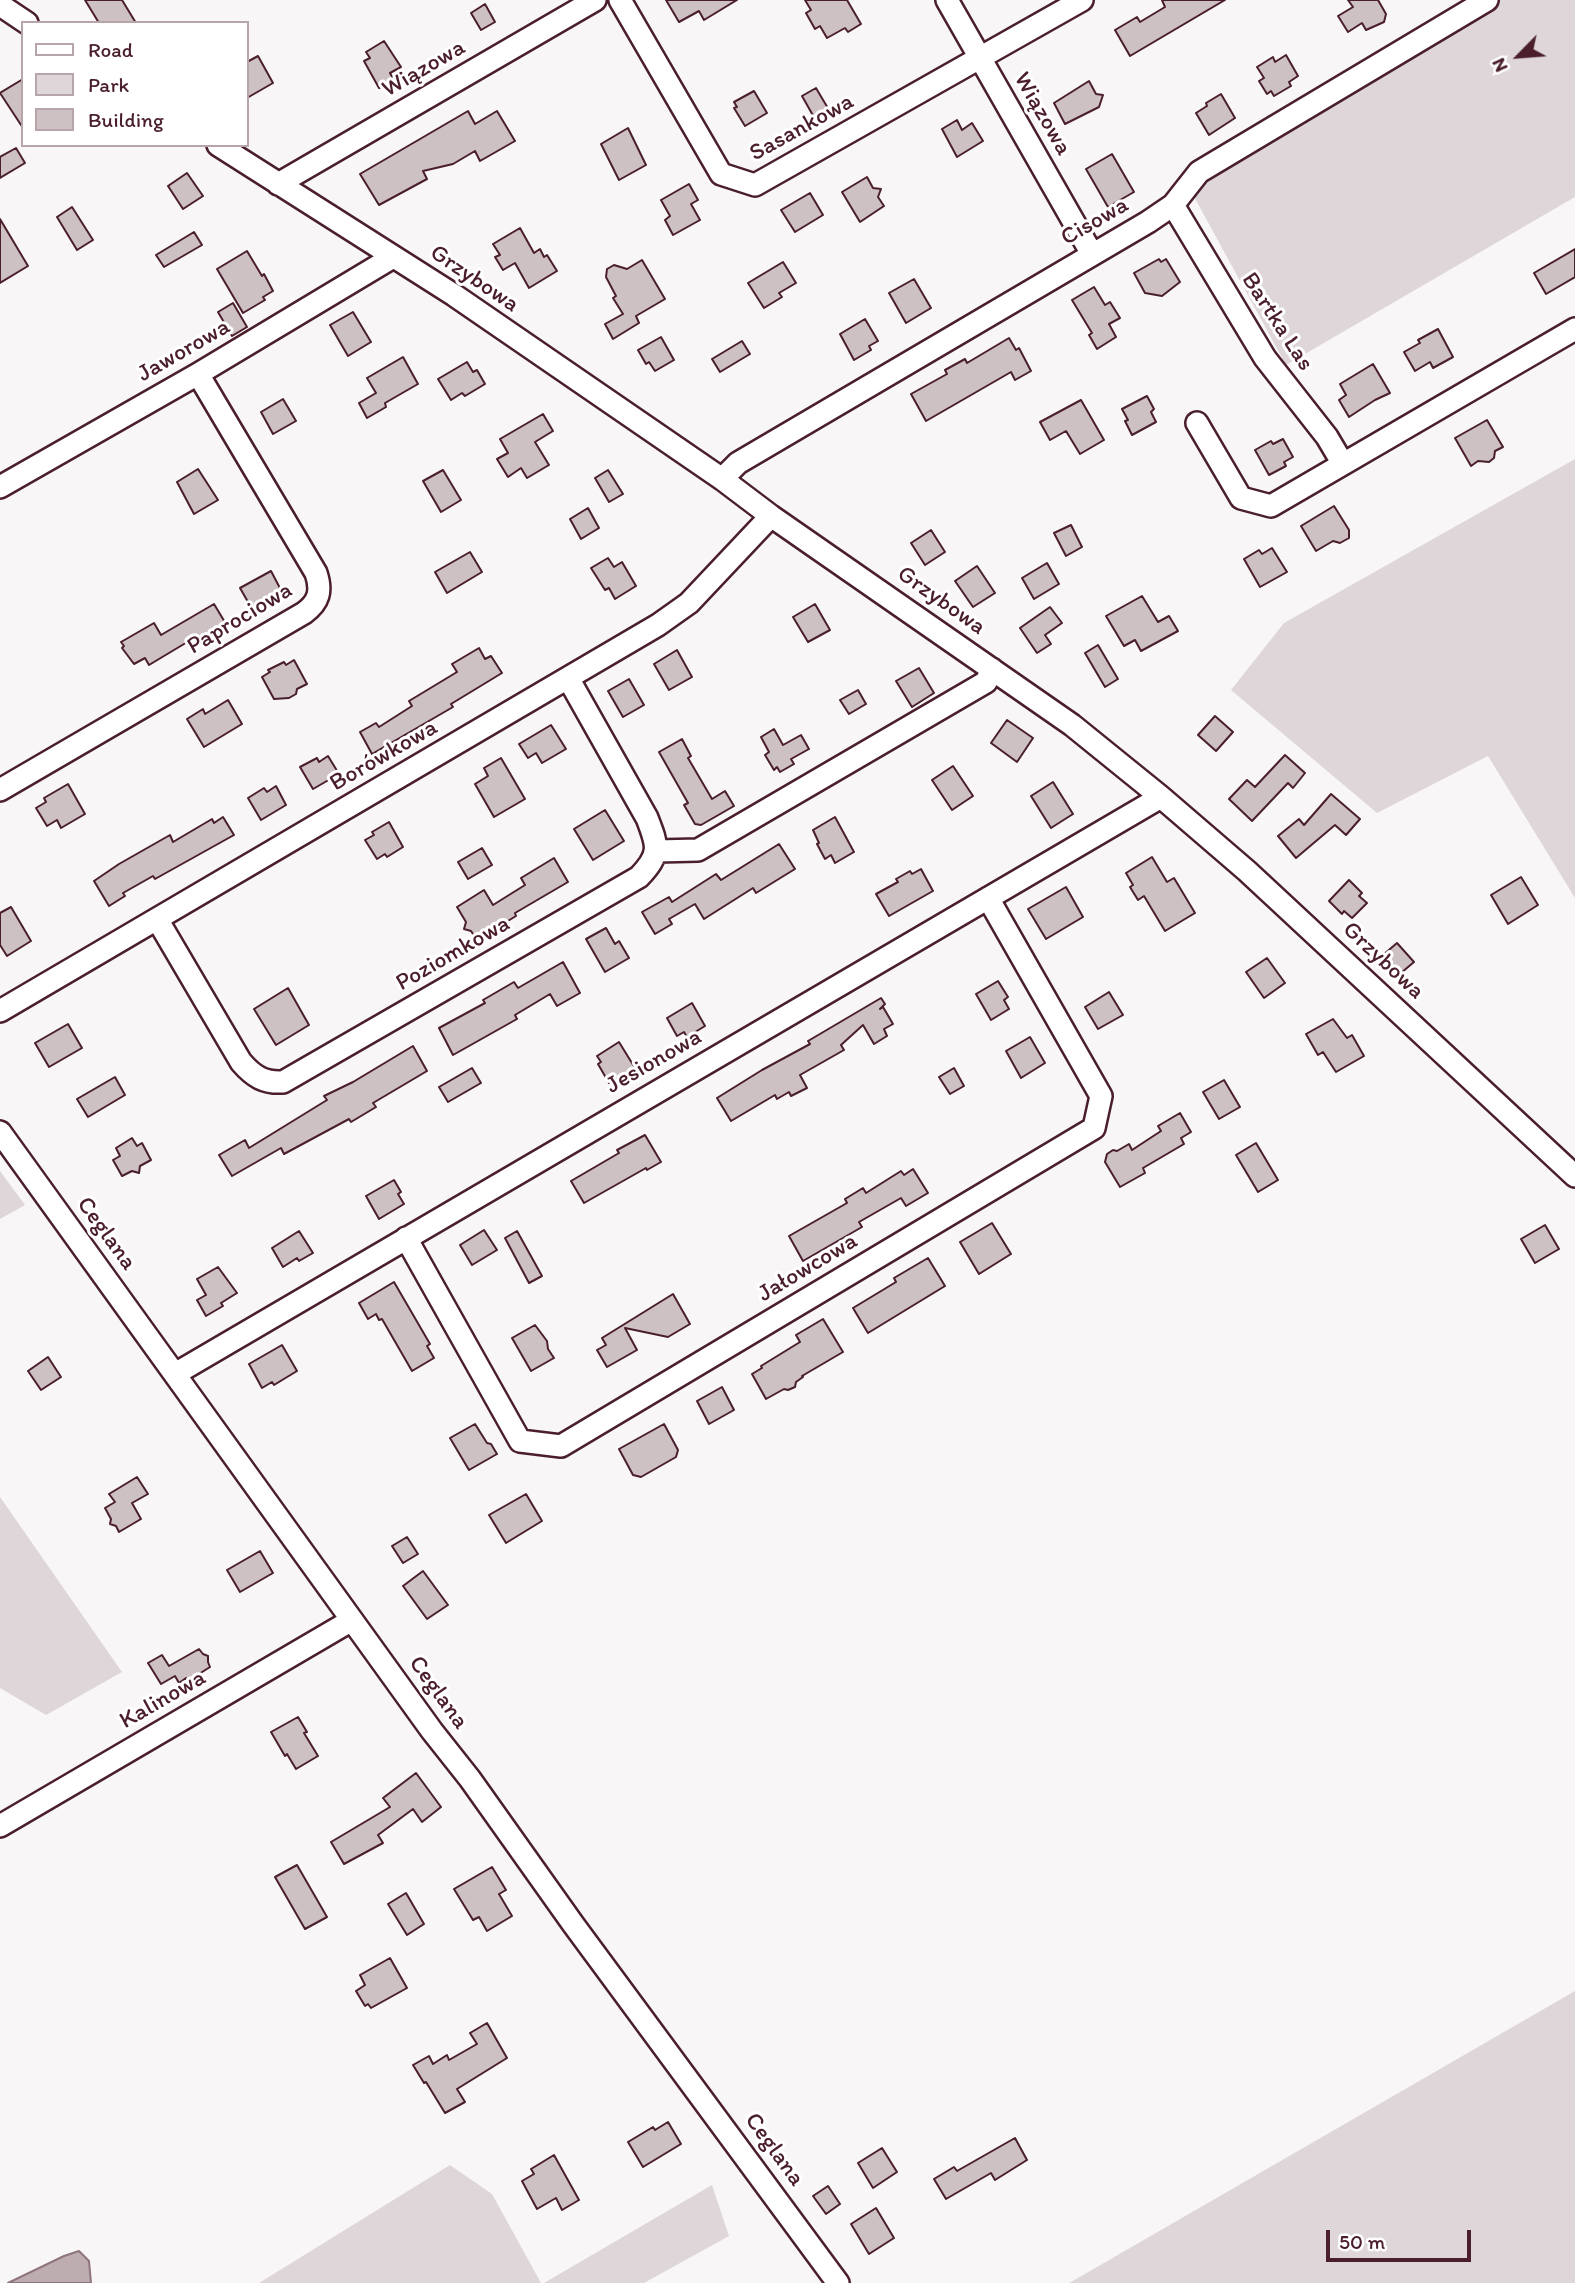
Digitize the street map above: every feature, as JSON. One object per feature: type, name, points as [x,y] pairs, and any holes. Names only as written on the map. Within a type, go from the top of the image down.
[{"type":"street","name":"Wiązowa","points":[[278,184],[595,0]]},
{"type":"street","name":"Sasankowa","points":[[620,0],[721,174],[755,185],[1082,0]]},
{"type":"street","name":"Wiązowa","points":[[947,0],[1092,254]]},
{"type":"street","name":"Cisowa","points":[[722,479],[738,463],[1149,222],[1173,205],[1199,172],[1487,0]]},
{"type":"street","points":[[0,5],[24,21]]},
{"type":"street","name":"Grzybowa","points":[[221,147],[454,295],[1072,725],[1161,797],[1296,916],[1575,1176]]},
{"type":"street","name":"Bartka Las","points":[[1173,205],[1265,358],[1327,438],[1343,464]]},
{"type":"street","name":"Jaworowa","points":[[0,487],[198,374],[393,257]]},
{"type":"street","points":[[1197,423],[1241,498],[1271,506],[1575,328]]},
{"type":"street","name":"Paprociowa","points":[[0,790],[314,606],[320,585],[316,573],[198,374]]},
{"type":"street","name":"Borówkowa","points":[[0,1011],[658,625],[689,603],[771,516]]},
{"type":"street","points":[[568,678],[647,818],[655,837],[657,851],[698,850],[986,682],[992,669]]},
{"type":"street","name":"Jesionowa","points":[[175,1374],[1161,797]]},
{"type":"street","name":"Poziomkowa","points":[[157,919],[241,1062],[256,1077],[283,1082],[639,877],[650,866],[657,851]]},
{"type":"street","name":"Jałowcowa","points":[[407,1238],[520,1441],[561,1446],[1094,1128],[1101,1096],[988,898]]},
{"type":"street","name":"Ceglana","points":[[0,1132],[352,1620],[838,2283]]},
{"type":"street","name":"Kalinowa","points":[[0,1826],[352,1620]]},
{"type":"green space","points":[[1482,0],[1575,0],[1575,197],[1286,365],[1192,193],[1389,58]]},
{"type":"green space","points":[[1575,459],[1575,898],[1488,756],[1377,813],[1231,690],[1284,623]]},
{"type":"green space","points":[[0,1171],[25,1205],[0,1219]]},
{"type":"green space","points":[[0,1497],[122,1672],[46,1715],[0,1688]]},
{"type":"green space","points":[[1575,1991],[1575,2283],[1069,2283],[1071,2282]]},
{"type":"green space","points":[[450,2165],[492,2194],[541,2283],[259,2283]]},
{"type":"green space","points":[[712,2185],[729,2236],[644,2283],[544,2283]]},
{"type":"shaded area","points":[[79,2251],[89,2261],[91,2283],[8,2283],[64,2256]]},
{"type":"building","points":[[85,0],[122,0],[135,21],[98,21]]},
{"type":"building","points":[[666,0],[737,0],[704,20],[699,11],[679,22]]},
{"type":"building","points":[[805,0],[847,0],[861,24],[848,32],[845,28],[827,38],[820,26],[815,29],[806,13],[811,10]]},
{"type":"building","points":[[1162,0],[1225,0],[1130,56],[1115,30],[1137,17],[1140,22],[1165,7]]},
{"type":"building","points":[[1348,0],[1378,0],[1386,14],[1384,22],[1366,30],[1362,23],[1348,32],[1338,16],[1353,7]]},
{"type":"building","points":[[485,4],[495,22],[481,30],[471,13]]},
{"type":"building","points":[[384,41],[401,67],[390,73],[394,80],[379,88],[364,61],[370,58],[366,52]]},
{"type":"building","points":[[1286,55],[1298,76],[1289,82],[1291,86],[1274,96],[1271,91],[1267,94],[1259,81],[1264,78],[1257,67],[1273,57],[1275,62]]},
{"type":"building","points":[[258,56],[273,83],[248,97],[248,61]]},
{"type":"building","points":[[21,80],[21,125],[0,93]]},
{"type":"building","points":[[1089,81],[1096,94],[1103,95],[1099,107],[1065,124],[1054,103]]},
{"type":"building","points":[[816,88],[829,110],[815,119],[802,96]]},
{"type":"building","points":[[754,91],[767,113],[745,126],[734,108],[737,107],[734,102]]},
{"type":"building","points":[[1221,94],[1235,118],[1209,135],[1196,113]]},
{"type":"building","points":[[468,111],[475,124],[497,111],[515,141],[480,161],[475,151],[453,164],[423,171],[427,179],[379,205],[360,174]]},
{"type":"building","points":[[957,120],[962,130],[972,123],[983,141],[957,157],[942,129]]},
{"type":"building","points":[[628,128],[646,165],[619,180],[601,144]]},
{"type":"building","points":[[16,148],[25,163],[0,178],[0,157]]},
{"type":"building","points":[[1112,154],[1134,192],[1108,207],[1086,169]]},
{"type":"building","points":[[187,173],[203,196],[183,209],[168,186]]},
{"type":"building","points":[[867,177],[873,188],[881,189],[878,197],[884,206],[860,222],[842,192]]},
{"type":"building","points":[[689,184],[698,200],[691,204],[700,220],[673,235],[665,220],[670,216],[661,200]]},
{"type":"building","points":[[810,193],[823,215],[795,232],[781,210]]},
{"type":"building","points":[[72,207],[93,240],[77,250],[57,217]]},
{"type":"building","points":[[0,219],[28,266],[0,283]]},
{"type":"building","points":[[520,228],[534,253],[540,249],[557,271],[529,288],[515,263],[503,270],[495,257],[500,255],[493,244]]},
{"type":"building","points":[[194,232],[202,245],[164,267],[156,255]]},
{"type":"building","points":[[1575,249],[1575,277],[1546,294],[1534,273]]},
{"type":"building","points":[[247,251],[273,291],[263,297],[265,300],[243,313],[217,269]]},
{"type":"building","points":[[1159,259],[1161,262],[1166,259],[1180,282],[1162,296],[1145,293],[1134,273]]},
{"type":"building","points":[[642,260],[665,299],[636,316],[639,323],[613,339],[605,324],[623,314],[613,298],[616,296],[606,277],[607,269],[614,265],[627,269]]},
{"type":"building","points":[[783,262],[796,283],[779,293],[782,297],[764,308],[748,283]]},
{"type":"building","points":[[914,279],[931,308],[906,323],[889,293]]},
{"type":"building","points":[[1094,287],[1105,305],[1110,302],[1120,318],[1109,324],[1116,337],[1097,349],[1089,335],[1092,333],[1072,300]]},
{"type":"building","points":[[233,303],[247,327],[232,336],[218,312]]},
{"type":"building","points":[[353,312],[371,342],[348,356],[330,325]]},
{"type":"building","points":[[865,319],[878,341],[869,346],[871,350],[854,360],[840,334]]},
{"type":"building","points":[[1438,329],[1453,357],[1433,368],[1430,362],[1415,371],[1404,352]]},
{"type":"building","points":[[661,337],[674,360],[655,371],[649,362],[646,364],[638,350]]},
{"type":"building","points":[[1009,338],[1016,350],[1019,348],[1031,371],[1015,380],[1011,372],[926,421],[911,394],[947,374],[945,370],[965,359],[967,363]]},
{"type":"building","points":[[742,341],[750,354],[720,372],[712,359]]},
{"type":"building","points":[[403,357],[418,384],[385,403],[386,407],[367,418],[359,403],[376,393],[367,378]]},
{"type":"building","points":[[467,362],[473,372],[477,370],[485,384],[465,396],[462,393],[451,400],[438,379]]},
{"type":"building","points":[[1373,364],[1390,393],[1349,417],[1339,400],[1346,395],[1340,384]]},
{"type":"building","points":[[1147,396],[1154,409],[1151,412],[1156,422],[1132,435],[1122,409]]},
{"type":"building","points":[[283,399],[296,421],[273,434],[261,412]]},
{"type":"building","points":[[1081,400],[1104,440],[1080,454],[1066,431],[1050,440],[1040,422]]},
{"type":"building","points":[[543,414],[553,431],[535,442],[549,465],[527,478],[521,468],[508,477],[497,459],[508,453],[500,439]]},
{"type":"building","points":[[1487,420],[1503,447],[1495,451],[1494,458],[1489,462],[1478,461],[1471,466],[1455,438]]},
{"type":"building","points":[[1283,439],[1293,457],[1284,462],[1286,466],[1269,475],[1255,450],[1271,441],[1273,444]]},
{"type":"building","points":[[198,469],[218,500],[194,514],[177,482]]},
{"type":"building","points":[[443,470],[461,500],[441,512],[423,481]]},
{"type":"building","points":[[608,470],[623,494],[609,502],[595,478]]},
{"type":"building","points":[[1334,506],[1349,530],[1349,538],[1340,543],[1333,541],[1316,551],[1301,526]]},
{"type":"building","points":[[588,508],[599,528],[581,539],[570,519]]},
{"type":"building","points":[[1071,525],[1082,547],[1066,556],[1054,533]]},
{"type":"building","points":[[931,530],[945,552],[925,565],[911,543]]},
{"type":"building","points":[[1272,548],[1287,572],[1260,587],[1244,559],[1259,550],[1262,554]]},
{"type":"building","points":[[470,552],[482,572],[447,593],[435,572]]},
{"type":"building","points":[[608,558],[614,567],[622,562],[636,586],[615,599],[609,588],[605,590],[591,568]]},
{"type":"building","points":[[1047,563],[1059,584],[1034,599],[1022,578]]},
{"type":"building","points":[[977,566],[995,593],[973,607],[955,581]]},
{"type":"building","points":[[271,571],[282,592],[252,609],[240,588]]},
{"type":"building","points":[[1142,596],[1158,622],[1169,616],[1178,631],[1141,651],[1135,640],[1124,646],[1106,616]]},
{"type":"building","points":[[214,604],[226,624],[196,642],[194,638],[149,665],[145,658],[134,664],[122,648],[124,646],[121,642],[154,623],[161,635]]},
{"type":"building","points":[[815,604],[830,630],[808,642],[793,617]]},
{"type":"building","points":[[1050,607],[1062,623],[1045,635],[1051,644],[1037,653],[1020,628]]},
{"type":"building","points":[[1098,645],[1118,679],[1105,687],[1085,653]]},
{"type":"building","points":[[479,648],[485,659],[491,656],[502,673],[451,704],[453,707],[372,754],[360,732],[376,723],[379,727],[412,706],[409,701],[457,672],[452,664]]},
{"type":"building","points":[[677,650],[692,677],[669,690],[654,664]]},
{"type":"building","points":[[294,660],[307,684],[297,689],[296,694],[289,698],[274,699],[262,677],[270,672],[268,670]]},
{"type":"building","points":[[919,668],[934,693],[912,707],[896,681]]},
{"type":"building","points":[[629,679],[644,705],[623,717],[608,691]]},
{"type":"building","points":[[858,690],[866,704],[849,714],[840,700]]},
{"type":"building","points":[[228,700],[242,724],[204,747],[187,719],[203,709],[205,714]]},
{"type":"building","points":[[1215,716],[1233,732],[1216,751],[1198,735]]},
{"type":"building","points":[[1007,720],[1033,738],[1017,762],[991,743]]},
{"type":"building","points":[[551,725],[566,749],[542,763],[536,753],[528,758],[519,744]]},
{"type":"building","points":[[774,729],[783,745],[801,735],[809,749],[791,759],[794,764],[780,772],[777,767],[774,770],[765,755],[769,752],[761,737]]},
{"type":"building","points":[[682,739],[691,756],[688,758],[712,799],[725,791],[734,806],[701,825],[695,824],[684,805],[688,803],[659,752]]},
{"type":"building","points":[[1285,755],[1305,773],[1293,788],[1288,783],[1252,821],[1229,799],[1247,780],[1255,787]]},
{"type":"building","points":[[328,756],[339,774],[313,789],[300,767],[317,758],[319,762]]},
{"type":"building","points":[[501,758],[525,799],[494,817],[475,784],[488,776],[484,768]]},
{"type":"building","points":[[953,766],[973,796],[952,810],[932,780]]},
{"type":"building","points":[[1053,782],[1073,814],[1051,828],[1031,796]]},
{"type":"building","points":[[68,784],[85,814],[61,828],[57,820],[47,826],[36,808],[46,802],[44,798]]},
{"type":"building","points":[[276,786],[286,805],[261,820],[248,798],[264,788],[267,792]]},
{"type":"building","points":[[1331,794],[1360,819],[1346,835],[1335,825],[1296,858],[1278,836],[1299,819],[1304,825]]},
{"type":"building","points":[[605,810],[624,841],[593,860],[574,829]]},
{"type":"building","points":[[223,817],[234,835],[155,879],[153,876],[123,893],[125,896],[109,906],[94,881],[170,835],[173,842],[212,819],[214,823]]},
{"type":"building","points":[[835,817],[854,852],[835,863],[831,855],[825,859],[813,830]]},
{"type":"building","points":[[389,822],[403,847],[387,857],[385,854],[377,859],[365,840],[374,835],[372,832]]},
{"type":"building","points":[[779,844],[795,869],[756,893],[753,888],[704,919],[695,904],[669,919],[672,924],[655,934],[642,912],[669,897],[672,902],[716,874],[721,880]]},
{"type":"building","points":[[482,848],[492,865],[468,879],[458,862]]},
{"type":"building","points":[[1152,857],[1167,882],[1174,878],[1195,913],[1165,931],[1144,896],[1138,900],[1126,873]]},
{"type":"building","points":[[554,858],[568,882],[515,913],[516,916],[477,940],[471,931],[464,929],[466,922],[457,907],[484,890],[493,905],[525,885],[521,878]]},
{"type":"building","points":[[921,869],[933,891],[889,916],[876,894],[898,882],[896,879],[910,871],[912,874]]},
{"type":"building","points":[[1521,877],[1538,905],[1508,924],[1491,895]]},
{"type":"building","points":[[1349,880],[1362,893],[1359,896],[1367,903],[1352,918],[1344,911],[1342,914],[1329,901]]},
{"type":"building","points":[[1066,887],[1083,917],[1046,939],[1028,909]]},
{"type":"building","points":[[11,907],[31,941],[7,956],[0,945],[0,913]]},
{"type":"building","points":[[606,928],[615,944],[619,941],[629,958],[605,972],[586,939]]},
{"type":"building","points":[[1397,943],[1414,962],[1401,973],[1383,955]]},
{"type":"building","points":[[1267,958],[1285,983],[1264,998],[1246,972]]},
{"type":"building","points":[[563,962],[580,993],[557,1006],[550,994],[515,1015],[517,1019],[453,1055],[439,1028],[485,1003],[483,1000],[514,982],[518,988]]},
{"type":"building","points":[[998,981],[1008,997],[1004,1000],[1009,1009],[991,1020],[976,994]]},
{"type":"building","points":[[288,988],[309,1025],[276,1045],[254,1009]]},
{"type":"building","points":[[1109,992],[1123,1015],[1098,1029],[1085,1007]]},
{"type":"building","points":[[881,998],[885,1004],[880,1009],[883,1007],[893,1024],[884,1029],[887,1036],[874,1044],[863,1025],[841,1045],[844,1050],[800,1075],[807,1088],[791,1096],[789,1092],[777,1099],[775,1095],[731,1121],[717,1098],[810,1044],[808,1041]]},
{"type":"building","points":[[692,1003],[705,1026],[687,1037],[684,1032],[677,1036],[667,1018]]},
{"type":"building","points":[[1333,1019],[1347,1038],[1352,1035],[1364,1056],[1336,1072],[1323,1052],[1318,1055],[1306,1034]]},
{"type":"building","points":[[68,1024],[82,1048],[49,1067],[35,1043]]},
{"type":"building","points":[[1030,1037],[1045,1063],[1021,1078],[1006,1051]]},
{"type":"building","points":[[619,1042],[635,1068],[609,1083],[598,1064],[601,1062],[597,1056]]},
{"type":"building","points":[[413,1046],[427,1071],[373,1103],[376,1107],[351,1122],[349,1119],[284,1154],[281,1148],[232,1176],[219,1155],[245,1140],[249,1148],[327,1100],[324,1096]]},
{"type":"building","points":[[472,1068],[481,1083],[448,1102],[439,1087]]},
{"type":"building","points":[[954,1068],[964,1086],[950,1094],[939,1077]]},
{"type":"building","points":[[115,1077],[125,1095],[88,1117],[77,1099]]},
{"type":"building","points":[[1224,1080],[1240,1107],[1219,1119],[1203,1092]]},
{"type":"building","points":[[1180,1113],[1191,1132],[1181,1138],[1184,1144],[1143,1168],[1145,1173],[1120,1187],[1105,1162],[1107,1154],[1129,1144],[1132,1150],[1161,1131],[1158,1126]]},
{"type":"building","points":[[645,1135],[661,1162],[584,1203],[571,1181]]},
{"type":"building","points":[[132,1138],[137,1146],[142,1143],[151,1160],[140,1166],[139,1173],[132,1171],[122,1176],[113,1160],[120,1156],[116,1148]]},
{"type":"building","points":[[1256,1143],[1278,1180],[1258,1192],[1236,1155]]},
{"type":"building","points":[[913,1169],[928,1193],[906,1206],[901,1198],[859,1222],[862,1227],[803,1261],[789,1236],[847,1203],[845,1199],[863,1188],[866,1193],[901,1171],[904,1175]]},
{"type":"building","points":[[394,1180],[404,1204],[379,1219],[366,1196]]},
{"type":"building","points":[[992,1223],[1011,1254],[979,1274],[960,1242]]},
{"type":"building","points":[[1545,1225],[1559,1249],[1535,1263],[1521,1239]]},
{"type":"building","points":[[484,1230],[497,1250],[472,1265],[460,1245]]},
{"type":"building","points":[[299,1231],[313,1253],[299,1261],[297,1258],[283,1267],[272,1248]]},
{"type":"building","points":[[517,1231],[542,1276],[529,1283],[505,1238]]},
{"type":"building","points":[[928,1258],[945,1286],[868,1333],[853,1308],[896,1282],[894,1278]]},
{"type":"building","points":[[218,1267],[237,1293],[206,1316],[197,1300],[206,1295],[197,1279]]},
{"type":"building","points":[[394,1282],[430,1344],[427,1346],[434,1358],[412,1371],[382,1319],[379,1320],[376,1314],[368,1319],[359,1303]]},
{"type":"building","points":[[673,1294],[690,1324],[668,1337],[625,1328],[637,1350],[607,1367],[597,1350],[606,1345],[602,1338]]},
{"type":"building","points":[[823,1319],[843,1352],[802,1376],[795,1387],[784,1389],[766,1399],[752,1374],[800,1342],[796,1335]]},
{"type":"building","points":[[535,1325],[547,1341],[548,1349],[554,1358],[531,1371],[512,1338]]},
{"type":"building","points":[[282,1345],[297,1371],[274,1385],[272,1382],[262,1388],[249,1364]]},
{"type":"building","points":[[48,1357],[61,1377],[41,1390],[28,1371]]},
{"type":"building","points":[[722,1387],[734,1410],[709,1424],[697,1401]]},
{"type":"building","points":[[475,1424],[497,1454],[469,1470],[450,1438]]},
{"type":"building","points":[[664,1424],[678,1450],[676,1457],[641,1477],[633,1475],[619,1449]]},
{"type":"building","points":[[137,1477],[148,1494],[132,1503],[141,1519],[119,1532],[116,1526],[110,1524],[111,1519],[105,1508],[115,1502],[109,1494]]},
{"type":"building","points":[[526,1494],[542,1521],[506,1543],[489,1515]]},
{"type":"building","points":[[407,1537],[418,1554],[403,1563],[392,1546]]},
{"type":"building","points":[[260,1551],[273,1573],[240,1592],[227,1570]]},
{"type":"building","points":[[423,1571],[448,1605],[427,1619],[403,1586]]},
{"type":"building","points":[[199,1649],[208,1656],[210,1667],[188,1681],[186,1678],[179,1683],[175,1676],[161,1684],[148,1663],[162,1655],[169,1666]]},
{"type":"building","points":[[298,1717],[318,1756],[296,1769],[271,1732]]},
{"type":"building","points":[[416,1773],[441,1807],[422,1822],[413,1809],[378,1835],[383,1843],[344,1864],[331,1842],[390,1807],[383,1798]]},
{"type":"building","points":[[297,1865],[327,1917],[305,1929],[275,1877]]},
{"type":"building","points":[[492,1867],[506,1890],[499,1894],[512,1916],[487,1931],[479,1917],[473,1920],[454,1889]]},
{"type":"building","points":[[406,1893],[424,1924],[407,1935],[388,1904]]},
{"type":"building","points":[[390,1958],[407,1988],[371,2008],[368,2004],[365,2006],[356,1991],[365,1985],[360,1975]]},
{"type":"building","points":[[487,2023],[507,2058],[457,2089],[465,2102],[445,2113],[413,2065],[429,2056],[433,2064],[447,2055],[449,2060],[477,2044],[470,2033]]},
{"type":"building","points":[[668,2122],[681,2144],[643,2167],[628,2142],[653,2127],[655,2130]]},
{"type":"building","points":[[1015,2138],[1027,2160],[995,2180],[991,2173],[946,2199],[934,2179],[954,2167],[957,2171]]},
{"type":"building","points":[[882,2148],[897,2172],[873,2188],[858,2163]]},
{"type":"building","points":[[554,2155],[579,2200],[562,2210],[556,2198],[537,2209],[522,2181],[534,2174],[531,2169]]},
{"type":"building","points":[[828,2186],[840,2204],[826,2214],[813,2196]]},
{"type":"building","points":[[876,2208],[894,2238],[869,2254],[851,2224]]}]
